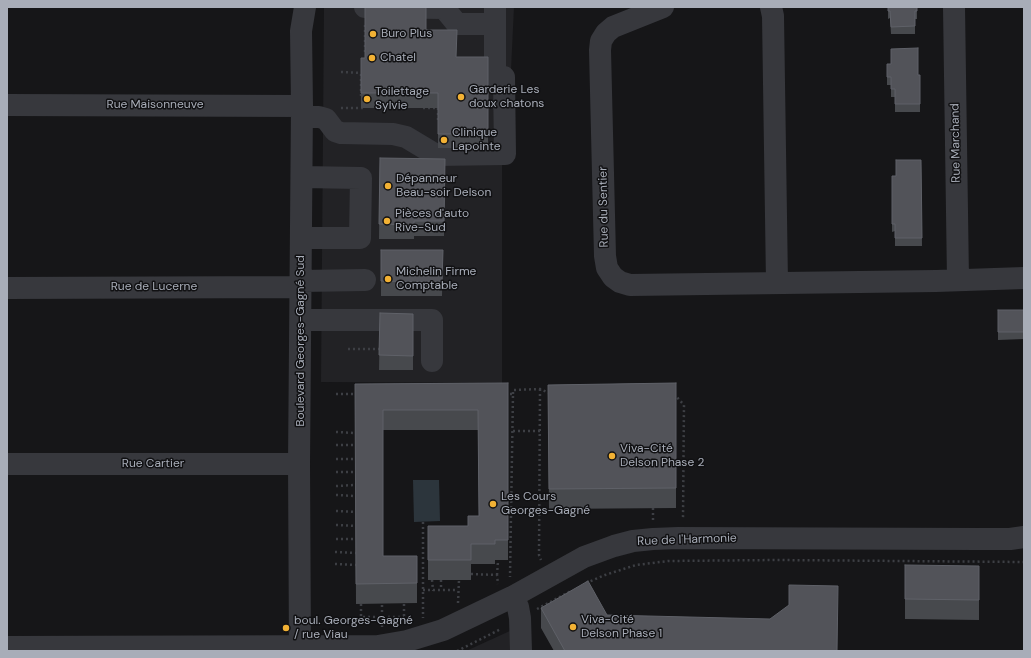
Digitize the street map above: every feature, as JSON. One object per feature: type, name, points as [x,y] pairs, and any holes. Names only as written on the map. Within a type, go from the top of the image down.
[{"type":"street","name":"Boulevard Georges-Gagné Sud","points":[[297,7],[301,31],[302,111],[300,648]]},
{"type":"street","name":"Boulevard Georges-Gagné Sud","points":[[301,31],[305,7]]},
{"type":"street","name":"Rue du Sentier","points":[[663,7],[613,27],[606,33],[601,41],[605,256],[607,268],[613,277],[620,282],[630,285],[777,284],[1024,278]]},
{"type":"street","points":[[771,7],[773,24],[777,284]]},
{"type":"street","name":"Rue Marchand","points":[[954,7],[958,280]]},
{"type":"street","points":[[365,13],[444,8],[457,24],[495,15]]},
{"type":"street","name":"Rue Maisonneuve","points":[[7,105],[302,111],[326,119],[335,131],[341,133],[393,134],[406,136],[436,155],[504,154],[504,77],[495,76],[495,15]]},
{"type":"street","points":[[301,238],[360,238],[361,178],[302,177]]},
{"type":"street","name":"Rue de Lucerne","points":[[7,288],[301,284],[365,280]]},
{"type":"street","points":[[301,320],[432,320],[432,360]]},
{"type":"street","name":"Rue Cartier","points":[[7,464],[300,464]]},
{"type":"street","name":"Rue de l'Harmonie","points":[[7,647],[300,648],[391,645],[448,628],[507,586],[568,566],[597,552],[633,542],[653,539],[1010,539],[1024,537]]},
{"type":"street","points":[[507,586],[518,607],[520,618],[521,651]]},
{"type":"path","points":[[365,13],[365,58]]},
{"type":"path","points":[[341,72],[363,73],[361,100]]},
{"type":"path","points":[[341,108],[366,108]]},
{"type":"path","points":[[371,108],[402,108]]},
{"type":"path","points":[[418,108],[438,108],[438,124]]},
{"type":"path","points":[[348,349],[380,348]]},
{"type":"path","points":[[540,389],[540,555],[542,561]]},
{"type":"path","points":[[507,586],[513,431],[513,390],[540,389],[552,394]]},
{"type":"path","points":[[336,394],[359,394]]},
{"type":"path","points":[[498,394],[513,394]]},
{"type":"path","points":[[666,394],[674,394],[684,405],[682,520]]},
{"type":"path","points":[[513,431],[540,431]]},
{"type":"path","points":[[336,432],[356,433]]},
{"type":"path","points":[[336,445],[355,445]]},
{"type":"path","points":[[336,459],[356,459]]},
{"type":"path","points":[[336,472],[356,472]]},
{"type":"path","points":[[336,486],[356,485]]},
{"type":"path","points":[[336,495],[356,496]]},
{"type":"path","points":[[653,508],[653,521]]},
{"type":"path","points":[[336,511],[356,512]]},
{"type":"path","points":[[422,522],[422,620]]},
{"type":"path","points":[[336,525],[356,526]]},
{"type":"path","points":[[336,539],[356,539]]},
{"type":"path","points":[[335,552],[356,552]]},
{"type":"path","name":"Rue de l'Harmonie","points":[[582,586],[605,574],[636,565],[668,561],[777,560],[1024,562]]},
{"type":"path","points":[[498,561],[498,575],[507,586]]},
{"type":"path","points":[[335,564],[356,565]]},
{"type":"path","points":[[471,574],[498,575]]},
{"type":"path","points":[[432,580],[432,590]]},
{"type":"path","points":[[441,580],[441,590]]},
{"type":"path","points":[[458,580],[458,605]]},
{"type":"path","points":[[532,611],[575,589]]},
{"type":"path","points":[[423,590],[458,590]]},
{"type":"path","points":[[361,604],[361,617],[404,617]]},
{"type":"path","points":[[382,604],[382,628]]},
{"type":"path","points":[[404,604],[404,624]]},
{"type":"path","points":[[457,651],[506,627]]},
{"type":"shaded area","points":[[324,7],[514,7],[511,70],[515,159],[502,160],[502,383],[321,382]]},
{"type":"shaded area","points":[[413,480],[439,480],[440,521],[414,522]]},
{"type":"shaded area","points":[[512,630],[512,651],[466,651]]},
{"type":"building","points":[[365,7],[426,7],[426,30],[457,30],[456,57],[488,57],[488,134],[438,134],[438,93],[361,93],[361,58],[365,58]]},
{"type":"building","points":[[888,7],[917,7],[917,11],[915,11],[915,26],[891,27],[890,11],[888,11]]},
{"type":"building","points":[[918,48],[920,104],[895,104],[895,89],[891,89],[891,77],[887,77],[887,64],[891,64],[891,49]]},
{"type":"building","points":[[380,158],[445,159],[444,221],[414,221],[414,225],[379,224]]},
{"type":"building","points":[[896,160],[921,160],[922,238],[895,238],[895,224],[892,224],[892,176],[896,176]]},
{"type":"building","points":[[381,250],[443,250],[442,282],[381,281]]},
{"type":"building","points":[[998,310],[1024,310],[1024,332],[998,332]]},
{"type":"building","points":[[380,313],[413,314],[413,356],[379,355]]},
{"type":"building","name":"Les Cours Georges-Gagné","points":[[508,383],[508,540],[495,540],[495,544],[471,544],[471,560],[428,560],[428,526],[468,526],[468,516],[479,516],[478,410],[383,410],[383,556],[417,556],[417,583],[356,584],[355,384]]},
{"type":"building","name":"Viva-Cité Delson Phase 2","points":[[676,383],[676,488],[549,489],[548,385]]},
{"type":"building","points":[[905,565],[979,566],[979,600],[905,599]]},
{"type":"building","points":[[588,581],[607,615],[770,619],[789,605],[789,585],[838,586],[837,651],[565,651],[541,608]]},
{"type":"place","name":"Buro Plus","points":[[373,34]]},
{"type":"place","name":"Chatel","points":[[372,58]]},
{"type":"place","name":"Garderie Les doux chatons","points":[[461,97]]},
{"type":"place","name":"Toilettage Sylvie","points":[[367,99]]},
{"type":"place","name":"Clinique Lapointe","points":[[444,140]]},
{"type":"place","name":"Dépanneur Beau-soir Delson","points":[[388,186]]},
{"type":"place","name":"Pièces d'auto Rive-Sud","points":[[387,221]]},
{"type":"place","name":"Michelin Firme Comptable","points":[[388,279]]},
{"type":"place","name":"Viva-Cité Delson Phase 2","points":[[612,456]]},
{"type":"place","name":"Les Cours Georges-Gagné","points":[[493,504]]},
{"type":"place","name":"Viva-Cité Delson Phase 1","points":[[573,627]]},
{"type":"place","name":"boul. Georges-Gagné / rue Viau","points":[[286,628]]}]
